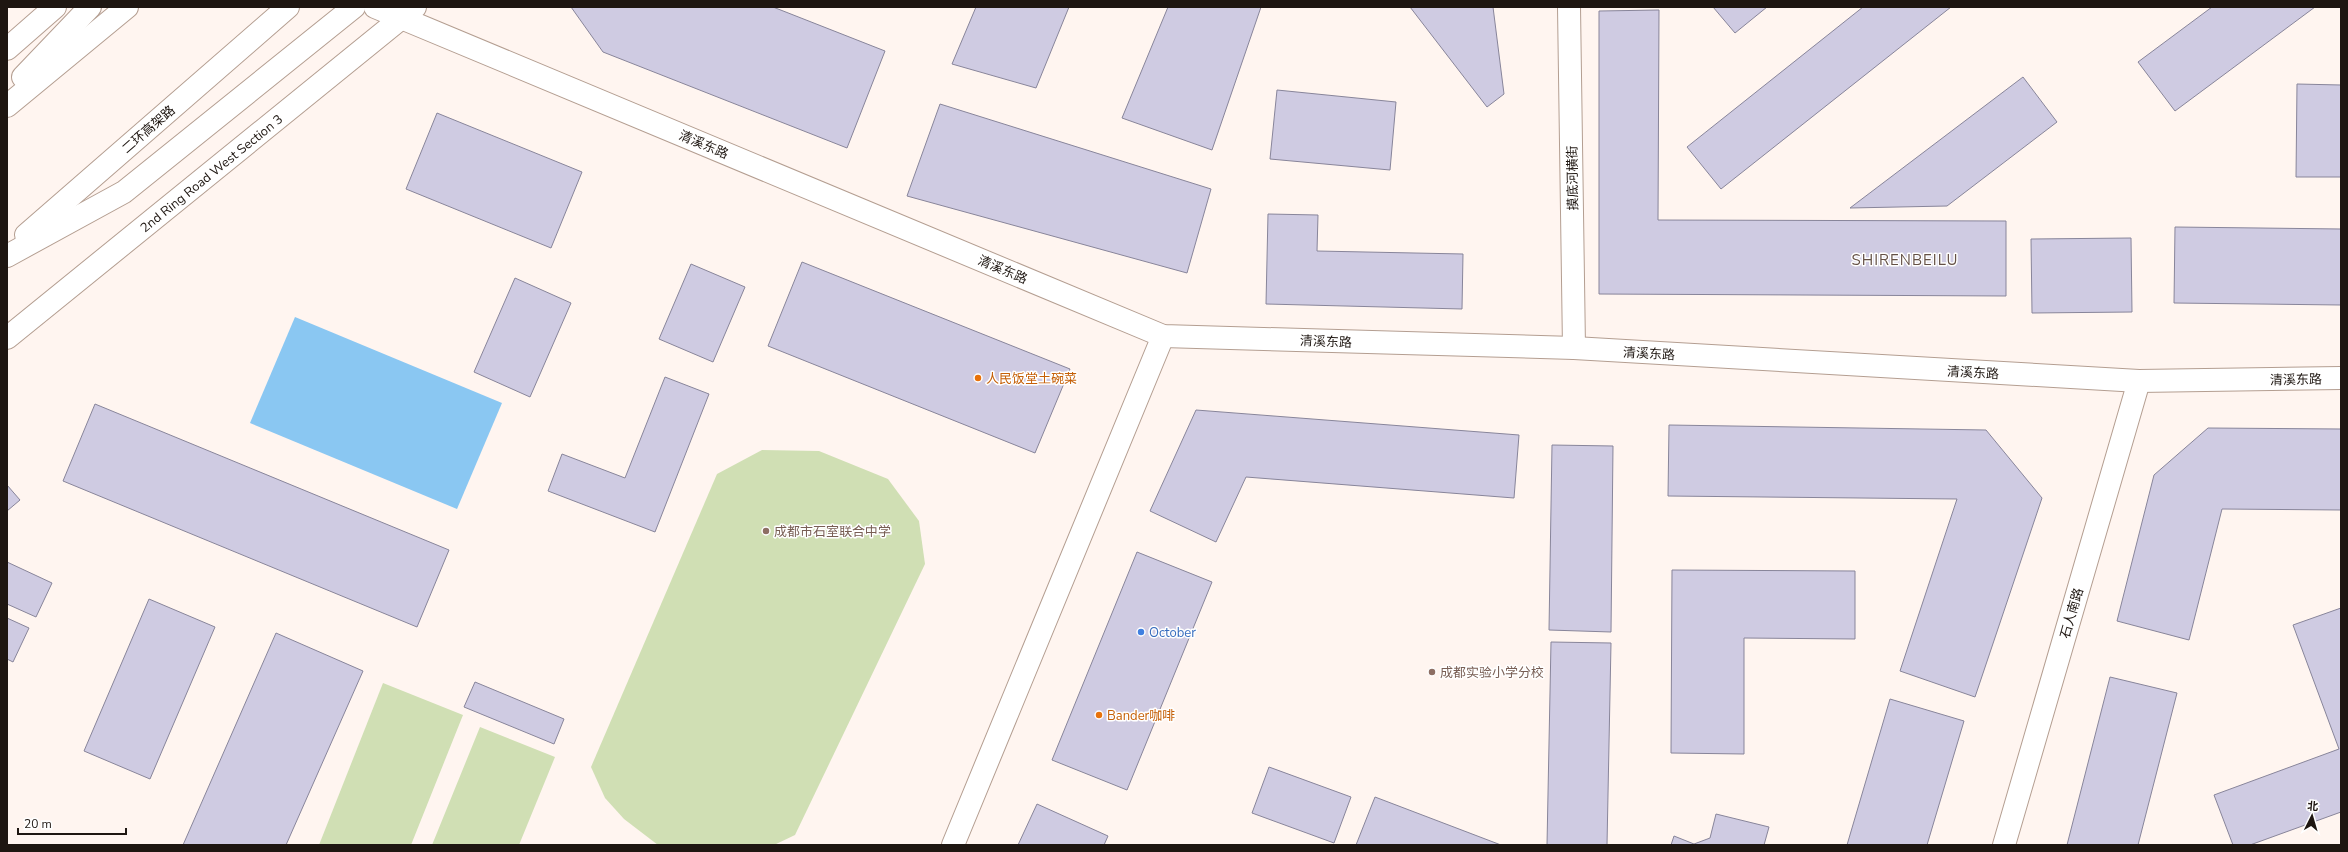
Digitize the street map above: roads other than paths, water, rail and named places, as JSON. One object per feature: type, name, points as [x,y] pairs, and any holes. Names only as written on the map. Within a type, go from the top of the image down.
[{"type":"main road","points":[[7,49],[56,7]]},
{"type":"main road","points":[[7,95],[90,7]]},
{"type":"main road","points":[[7,106],[127,7]]},
{"type":"main road","name":"二环高架路","points":[[7,252],[288,7]]},
{"type":"main road","points":[[7,256],[124,192],[354,7]]},
{"type":"main road","name":"清溪东路","points":[[375,7],[408,13],[1163,336],[1574,348],[2139,381],[2341,378]]},
{"type":"main road","name":"摸底河横街","points":[[1569,7],[1574,348]]},
{"type":"main road","name":"2nd Ring Road West Section 3","points":[[7,338],[408,13]]},
{"type":"main road","points":[[953,845],[1163,336]]},
{"type":"main road","name":"石人南路","points":[[2004,845],[2139,381]]},
{"type":"water","points":[[295,317],[502,403],[457,509],[250,423]]},
{"type":"place","name":"人民饭堂土碗菜","points":[[978,378]]},
{"type":"place","name":"成都市石室联合中学","points":[[766,531]]},
{"type":"place","name":"October","points":[[1141,632]]},
{"type":"place","name":"成都实验小学分校","points":[[1432,672]]},
{"type":"place","name":"Bander咖啡","points":[[1099,715]]},
{"type":"district","name":"SHIRENBEILU","points":[[1905,260]]}]
